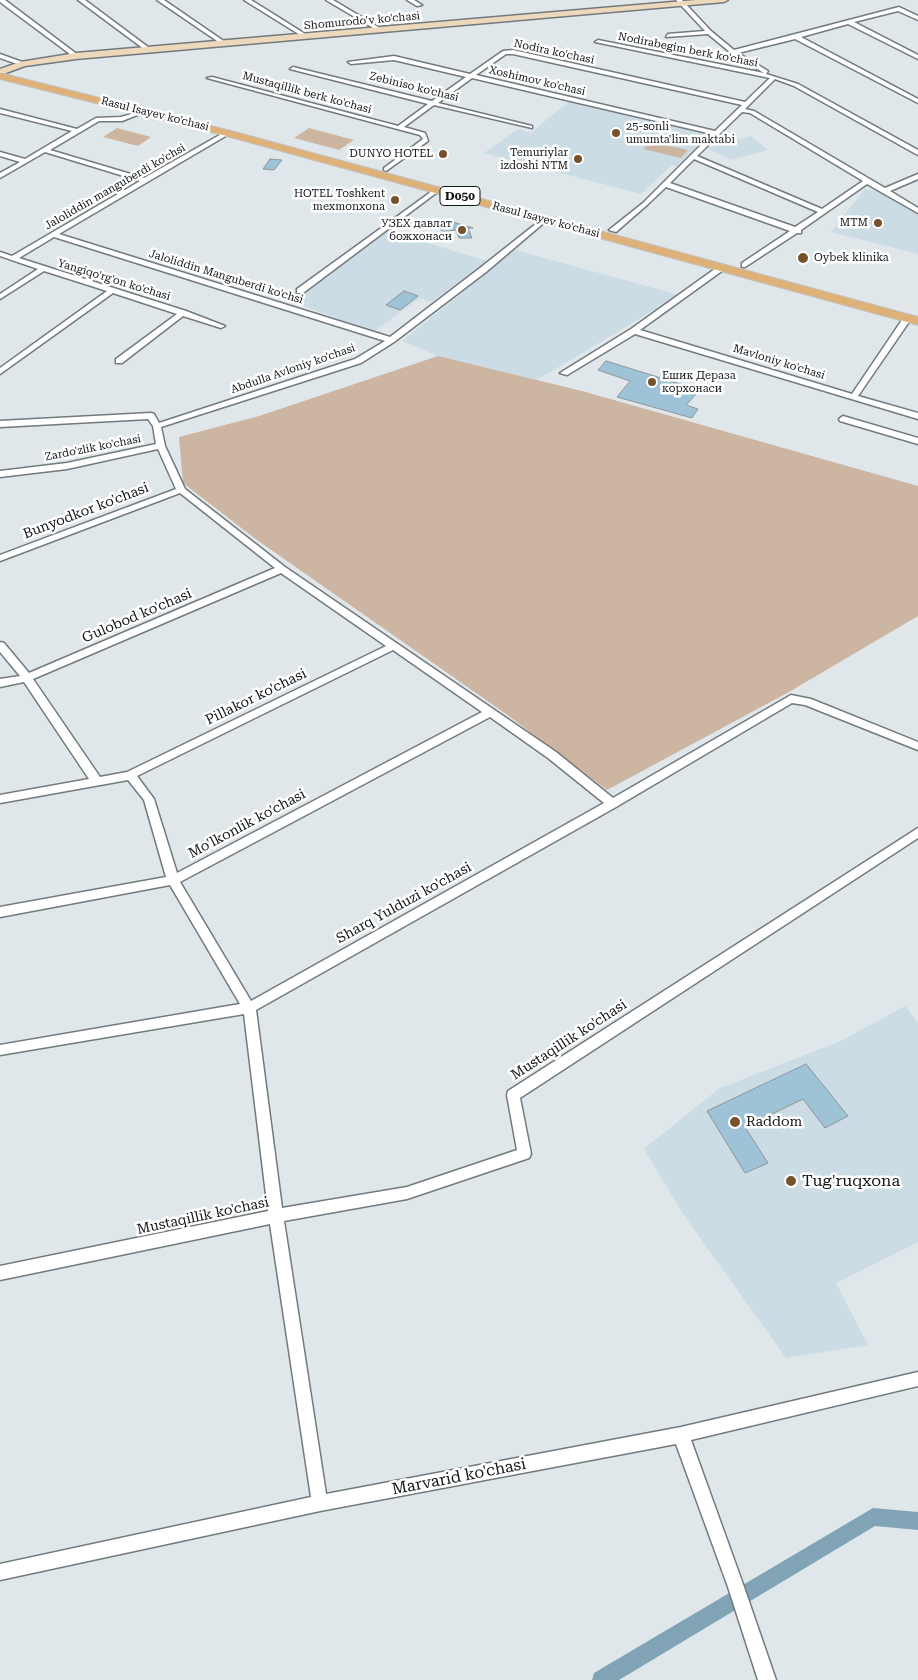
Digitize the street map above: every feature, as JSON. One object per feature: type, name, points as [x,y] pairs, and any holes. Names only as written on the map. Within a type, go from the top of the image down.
[{"type":"main road","name":"Rasul Isayev ko'chasi","points":[[1,72],[227,133],[613,230],[918,312]]},
{"type":"main road","name":"Rasul Isayev ko'chasi","points":[[1,72],[223,126],[386,169],[544,220],[913,320]]},
{"type":"street","points":[[1,0],[76,56]]},
{"type":"street","points":[[81,0],[150,50]]},
{"type":"street","points":[[160,0],[226,44]]},
{"type":"street","points":[[247,0],[307,38]]},
{"type":"street","points":[[329,0],[382,31]]},
{"type":"street","points":[[410,0],[419,5]]},
{"type":"street","name":"Shomurodo'v ko'chasi","points":[[1,72],[23,64],[76,56],[307,38],[681,2],[724,0]]},
{"type":"street","points":[[681,2],[709,32],[733,52],[774,77],[796,85],[918,153]]},
{"type":"street","points":[[733,52],[900,9],[918,18]]},
{"type":"street","points":[[849,22],[918,57]]},
{"type":"street","points":[[668,36],[709,32]]},
{"type":"street","points":[[796,37],[918,102]]},
{"type":"street","name":"Nodirabegim berk ko'chasi","points":[[598,42],[774,77]]},
{"type":"street","name":"Nodira ko'chasi","points":[[399,128],[504,52],[744,107]]},
{"type":"street","points":[[0,56],[23,64]]},
{"type":"street","name":"Xoshimov ko'chasi","points":[[351,62],[394,58],[718,134]]},
{"type":"street","name":"Zebiniso ko'chasi","points":[[293,69],[530,127]]},
{"type":"street","points":[[613,230],[645,204],[774,77]]},
{"type":"street","name":"Mustaqillik berk ko'chasi","points":[[210,78],[399,128]]},
{"type":"street","points":[[744,107],[918,211]]},
{"type":"street","points":[[0,110],[78,131]]},
{"type":"street","points":[[0,176],[98,119],[122,118],[142,111]]},
{"type":"street","points":[[386,169],[426,140],[422,134],[399,128]]},
{"type":"street","name":"Jaloliddin manguberdi ko'chsi","points":[[13,258],[227,133]]},
{"type":"street","points":[[44,150],[146,181]]},
{"type":"street","points":[[0,154],[25,161]]},
{"type":"street","points":[[694,156],[824,212]]},
{"type":"street","points":[[885,191],[918,176]]},
{"type":"street","points":[[745,265],[867,181]]},
{"type":"street","points":[[665,184],[798,230]]},
{"type":"street","points":[[300,291],[441,186]]},
{"type":"street","name":"Abdulla Avloniy ko'chasi","points":[[157,426],[358,361],[391,340],[483,270],[544,220]]},
{"type":"street","name":"Jaloliddin Manguberdi ko'chsi","points":[[54,235],[391,340]]},
{"type":"street","name":"Yangiqo'rg'on ko'chasi","points":[[0,254],[221,326]]},
{"type":"street","points":[[564,373],[634,331],[722,268]]},
{"type":"street","points":[[0,297],[42,269]]},
{"type":"street","points":[[0,372],[113,290]]},
{"type":"street","points":[[119,361],[183,313]]},
{"type":"street","points":[[854,396],[913,320]]},
{"type":"street","name":"Mavloniy ko'chasi","points":[[634,331],[918,416]]},
{"type":"street","points":[[0,424],[151,416],[157,426],[161,446],[181,490],[282,569],[552,754],[612,804]]},
{"type":"street","points":[[843,419],[918,441]]},
{"type":"street","name":"Zardo'zlik ko'chasi","points":[[0,474],[67,466],[161,446]]},
{"type":"street","name":"Bunyodkor ko'chasi","points":[[0,558],[181,490]]},
{"type":"street","name":"Gulobod ko'chasi","points":[[0,683],[27,678],[282,569]]},
{"type":"street","points":[[0,645],[27,678],[96,782],[0,798]]},
{"type":"street","name":"Pillakor ko'chasi","points":[[96,782],[130,775],[394,646]]},
{"type":"street","name":"Sharq Yulduzi ko'chasi","points":[[0,1050],[248,1008],[612,804],[791,698],[807,702],[918,746]]},
{"type":"street","name":"Mo'lkonlik ko'chasi","points":[[0,912],[173,880],[491,712]]},
{"type":"street","points":[[130,775],[149,798],[173,880],[248,1008],[276,1216],[320,1503]]},
{"type":"street","name":"Mustaqillik ko'chasi","points":[[0,1273],[276,1216],[407,1193],[524,1154],[513,1094],[918,832]]},
{"type":"street","name":"Marvarid ko'chasi","points":[[0,1572],[320,1503],[681,1435],[918,1378]]},
{"type":"street","points":[[681,1435],[736,1587],[767,1680]]},
{"type":"shaded area","points":[[568,102],[709,135],[677,166],[672,165],[641,194],[484,153],[518,129],[531,133]]},
{"type":"shaded area","points":[[117,128],[151,137],[138,146],[103,137]]},
{"type":"shaded area","points":[[309,128],[354,140],[339,150],[294,138]]},
{"type":"shaded area","points":[[751,136],[768,150],[731,160],[706,148]]},
{"type":"shaded area","points":[[650,142],[688,150],[681,158],[643,149]]},
{"type":"shaded area","name":"MTM","points":[[865,189],[880,191],[918,214],[918,254],[831,232]]},
{"type":"shaded area","points":[[388,231],[487,261],[431,302],[420,298],[373,332],[282,298],[290,291],[302,295]]},
{"type":"shaded area","points":[[515,250],[679,295],[537,380],[438,356],[402,341]]},
{"type":"shaded area","points":[[438,356],[582,391],[918,486],[918,616],[789,692],[607,790],[506,714],[257,540],[183,483],[179,437],[259,416]]},
{"type":"shaded area","name":"Tug'ruqxona","points":[[905,1006],[918,1023],[918,1242],[836,1283],[868,1345],[786,1358],[683,1214],[644,1149],[718,1089],[843,1040]]},
{"type":"building","points":[[270,159],[282,160],[274,170],[263,169]]},
{"type":"building","name":"УЗЕХ давлат божхонаси","points":[[449,221],[473,228],[468,228],[472,238],[459,238],[456,230],[442,232],[437,222]]},
{"type":"building","points":[[404,291],[418,296],[400,310],[386,305]]},
{"type":"building","points":[[606,361],[700,390],[686,405],[698,409],[692,418],[617,397],[630,381],[598,370]]},
{"type":"building","name":"Raddom","points":[[806,1064],[848,1116],[825,1128],[803,1099],[745,1127],[768,1163],[745,1173],[707,1111]]},
{"type":"waterway","points":[[601,1680],[873,1517],[918,1521]]},
{"type":"place","name":"25-sonli umumta'lim maktabi","points":[[616,133]]},
{"type":"place","name":"DUNYO HOTEL","points":[[443,154]]},
{"type":"place","name":"Temuriylar izdoshi NTM","points":[[578,159]]},
{"type":"place","name":"HOTEL Toshkent mexmonxona","points":[[395,200]]},
{"type":"place","name":"MTM","points":[[878,223]]},
{"type":"place","name":"УЗЕХ давлат божхонаси","points":[[462,230]]},
{"type":"place","name":"Oybek klinika","points":[[803,258]]},
{"type":"place","name":"Ешик Дераза корхонаси","points":[[652,382]]},
{"type":"place","name":"Raddom","points":[[735,1122]]},
{"type":"place","name":"Tug'ruqxona","points":[[791,1181]]}]
